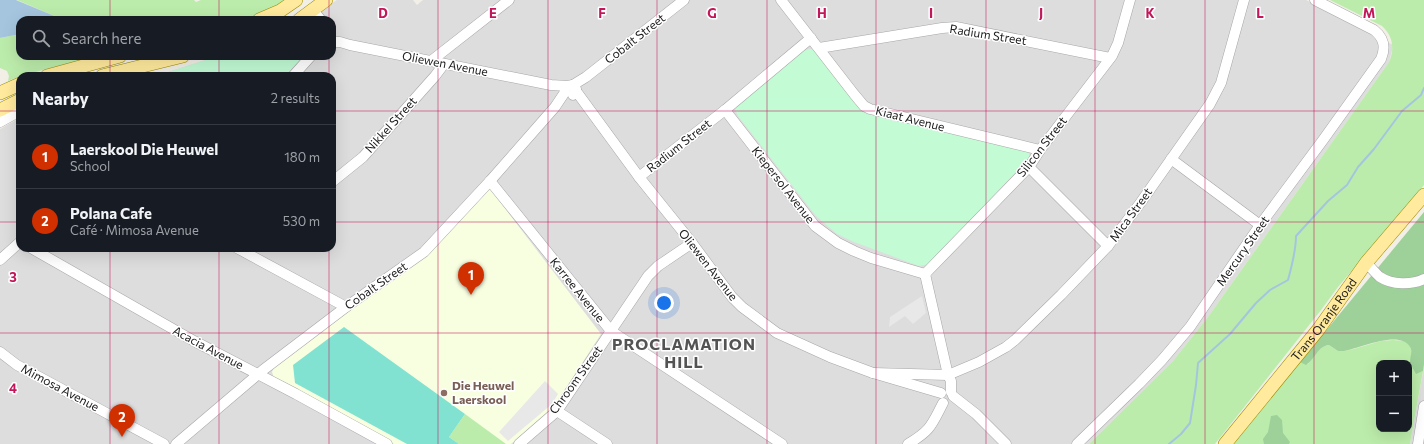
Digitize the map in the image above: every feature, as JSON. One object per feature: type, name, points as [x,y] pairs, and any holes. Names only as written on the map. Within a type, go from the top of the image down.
[{"type":"main road","points":[[268,16],[280,11],[296,0],[309,14],[326,0]]},
{"type":"main road","points":[[62,72],[105,60]]},
{"type":"main road","points":[[118,72],[167,60]]},
{"type":"main road","points":[[0,93],[16,86]]},
{"type":"main road","points":[[0,110],[16,102]]},
{"type":"main road","name":"Trans Oranje Road","points":[[1225,444],[1318,330],[1366,263],[1424,195]]},
{"type":"street","points":[[431,61],[509,0]]},
{"type":"street","name":"Cobalt Street","points":[[176,444],[258,374],[346,307],[424,252],[571,91],[684,0]]},
{"type":"street","name":"Kiaat Avenue","points":[[781,0],[864,106],[870,109],[1040,150]]},
{"type":"street","name":"Silicon Street","points":[[925,274],[1029,167],[1040,150],[1115,50],[1130,0]]},
{"type":"street","name":"Mica Street","points":[[947,393],[979,362],[1006,347],[1015,340],[1062,295],[1108,246],[1142,202],[1214,98],[1225,71],[1244,0]]},
{"type":"street","name":"Mercury Street","points":[[1077,444],[1139,384],[1183,336],[1260,225],[1378,64],[1384,50],[1381,37],[1374,30],[1315,0]]},
{"type":"street","name":"Radium Street","points":[[818,48],[956,27],[1110,58]]},
{"type":"street","name":"Radium Street","points":[[639,177],[725,110],[811,38]]},
{"type":"street","name":"Oliewen Avenue","points":[[336,42],[551,84],[571,91],[585,104],[639,177],[742,308],[777,333],[830,356],[873,373],[947,393]]},
{"type":"street","points":[[297,72],[308,60]]},
{"type":"street","name":"Nikkel Street","points":[[336,179],[372,147],[444,64]]},
{"type":"street","name":"Kiepersol Avenue","points":[[725,110],[815,226],[838,243],[854,251],[871,258],[925,274]]},
{"type":"street","points":[[0,122],[16,114]]},
{"type":"street","points":[[1171,159],[1260,225]]},
{"type":"street","points":[[1029,167],[1108,246]]},
{"type":"street","name":"Karree Avenue","points":[[490,181],[611,331],[782,444]]},
{"type":"street","name":"Chroom Street","points":[[519,444],[557,411],[652,271],[692,243]]},
{"type":"street","points":[[0,260],[16,246]]},
{"type":"street","name":"Acacia Avenue","points":[[38,252],[194,341],[387,444]]},
{"type":"street","points":[[248,252],[346,307]]},
{"type":"street","points":[[1366,263],[1380,276],[1389,281],[1407,283],[1424,280]]},
{"type":"street","points":[[908,444],[924,434],[933,424],[947,393],[925,274]]},
{"type":"street","name":"Mimosa Avenue","points":[[0,352],[17,365],[164,444]]},
{"type":"street","name":"Oliewen Avenue","points":[[873,373],[947,393],[976,414],[1006,444]]},
{"type":"street","points":[[1418,444],[1424,406]]},
{"type":"street","points":[[557,411],[607,444]]},
{"type":"shaded area","points":[[0,0],[16,0],[54,16],[16,16],[16,35],[0,38]]},
{"type":"shaded area","points":[[337,0],[413,0],[417,5],[423,0],[1306,0],[1393,45],[1393,47],[1389,62],[1208,317],[1173,361],[1089,444],[0,444],[0,129],[16,120],[16,252],[336,252],[336,72],[168,72],[206,60],[336,60],[336,16],[312,16]]},
{"type":"shaded area","points":[[487,185],[601,334],[555,405],[511,444],[394,444],[274,378],[272,372],[274,368],[422,256]]},
{"type":"shaded area","points":[[922,296],[926,313],[913,324],[905,316],[889,327],[890,317]]},
{"type":"shaded area","points":[[344,327],[465,414],[449,437],[459,444],[407,444],[295,383],[293,365]]},
{"type":"shaded area","points":[[1424,364],[1424,444],[1410,444],[1423,372]]},
{"type":"shaded area","points":[[545,381],[558,394],[552,404],[508,441],[499,432]]},
{"type":"green space","points":[[17,0],[194,0],[196,2],[201,0],[284,0],[275,8],[253,16],[55,16]]},
{"type":"green space","points":[[1330,0],[1424,0],[1424,185],[1338,287],[1215,444],[1089,444],[1173,361],[1208,317],[1389,62],[1392,52],[1392,43],[1386,30],[1382,26]]},
{"type":"green space","points":[[16,35],[16,60],[81,60],[35,72],[16,72],[16,78],[8,81],[9,76],[7,71],[0,68],[0,38]]},
{"type":"green space","points":[[815,49],[868,112],[882,118],[1025,150],[1029,153],[1029,158],[929,264],[919,266],[854,242],[837,234],[816,216],[738,116],[735,105],[801,51]]},
{"type":"green space","points":[[206,60],[299,60],[289,72],[168,72]]},
{"type":"green space","points":[[1424,212],[1423,371],[1416,374],[1412,366],[1412,360],[1410,360],[1410,347],[1405,342],[1397,340],[1378,342],[1344,351],[1338,351],[1329,345],[1319,350],[1306,365],[1300,362]]},
{"type":"green space","points":[[1381,341],[1404,341],[1409,344],[1412,352],[1411,360],[1376,360],[1376,432],[1412,432],[1412,366],[1416,373],[1423,371],[1410,444],[1232,444],[1300,362],[1308,364],[1317,352],[1323,347],[1329,345],[1338,351],[1350,350]]},
{"type":"green space","points":[[465,414],[506,444],[459,444],[449,437]]},
{"type":"green space","points":[[1277,415],[1282,420],[1283,433],[1290,442],[1289,444],[1264,444],[1263,439],[1268,432],[1271,416]]},
{"type":"waterway","points":[[1169,444],[1181,434],[1190,423],[1198,363],[1230,334],[1256,303],[1270,290],[1288,280],[1295,253],[1296,236],[1328,201],[1347,185],[1358,167],[1374,149],[1402,111],[1421,95],[1424,88]]},
{"type":"place","name":"Laerskool Die Heuwel","points":[[471,295]]},
{"type":"place","name":"Die Heuwel Laerskool","points":[[444,393]]},
{"type":"place","name":"Polana Cafe","points":[[122,437]]},
{"type":"district","name":"PROCLAMATION HILL","points":[[684,353]]}]
